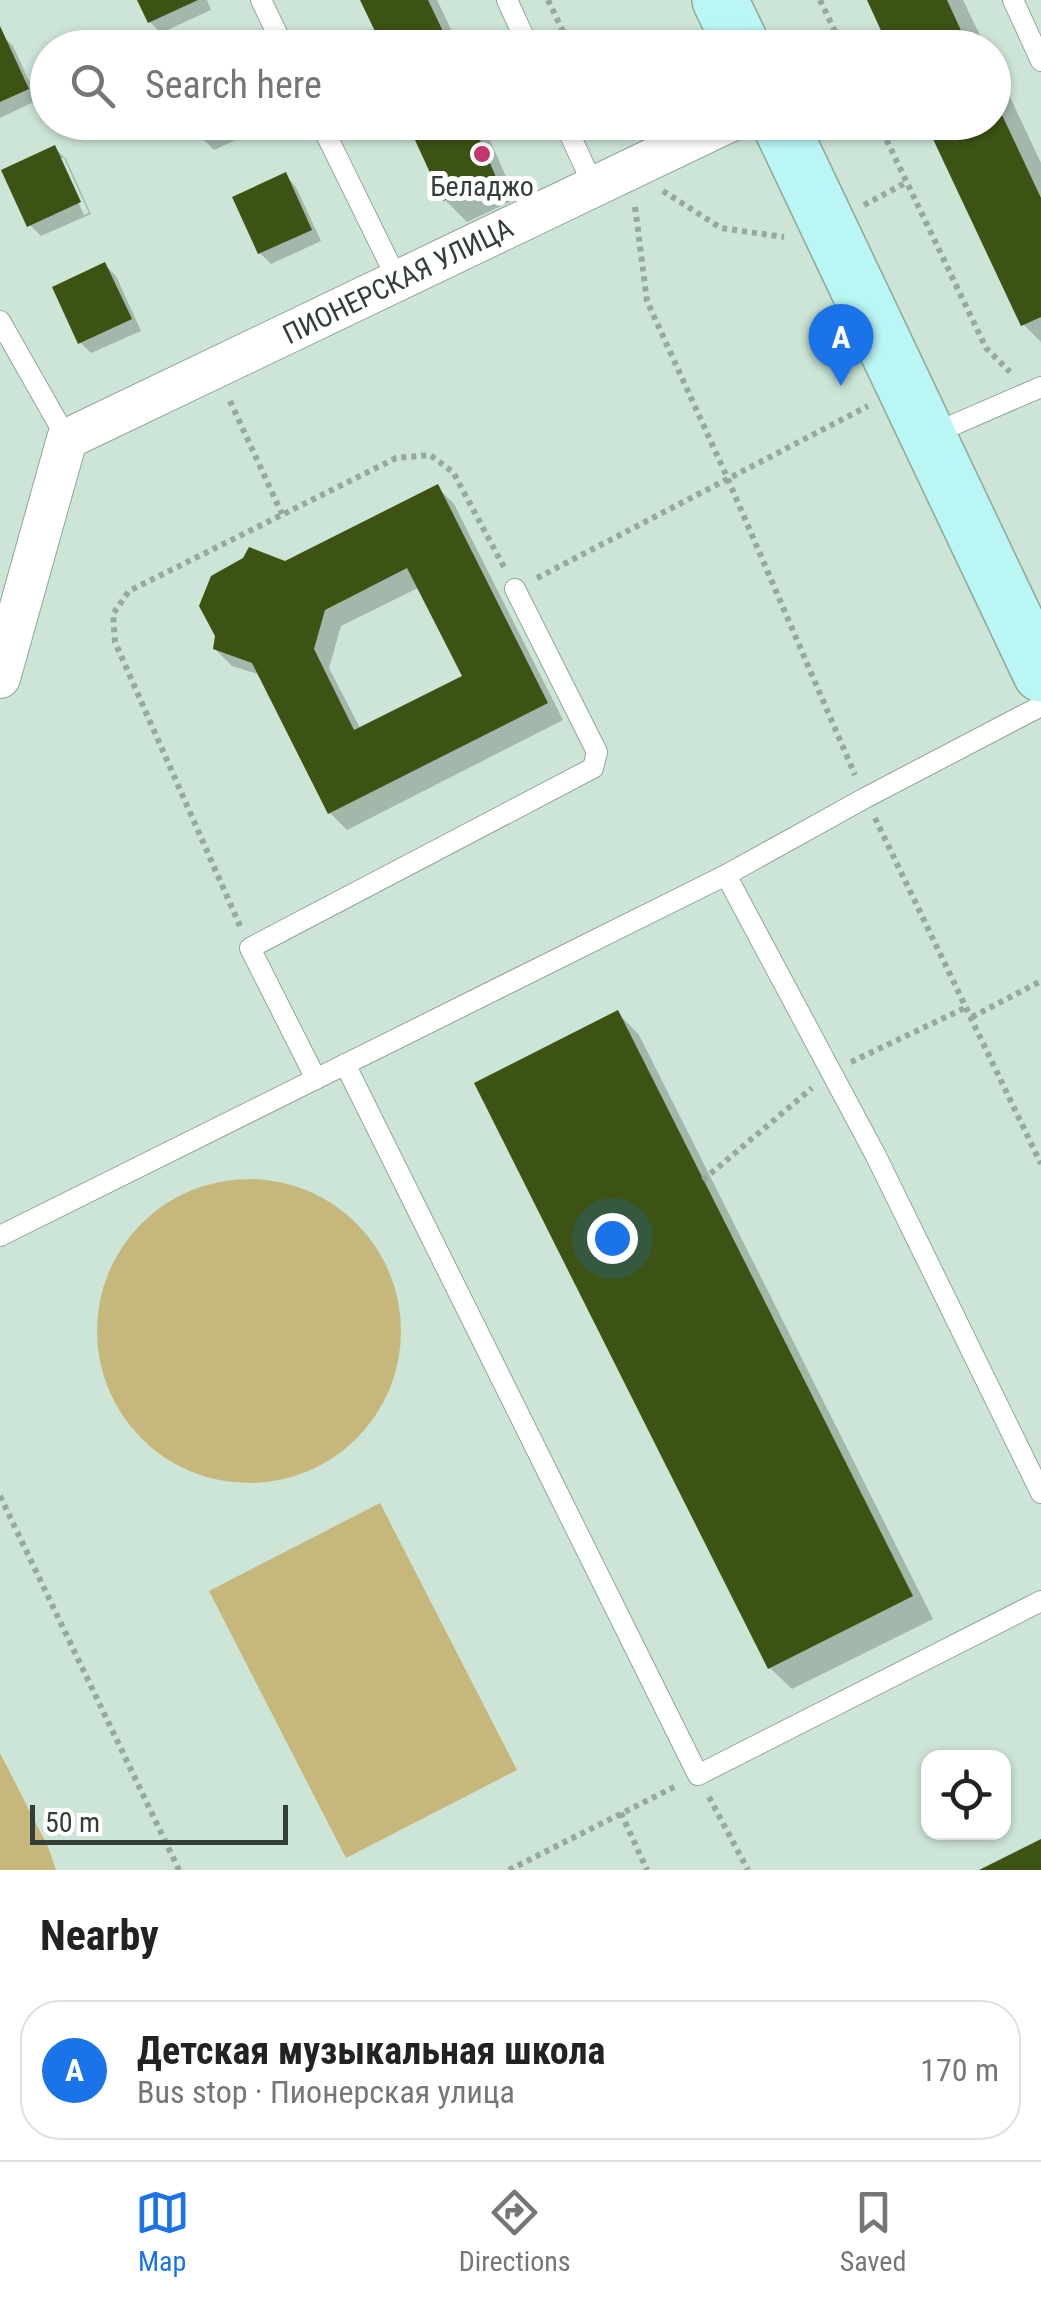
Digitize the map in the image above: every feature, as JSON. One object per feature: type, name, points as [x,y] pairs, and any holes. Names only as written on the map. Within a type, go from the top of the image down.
[{"type":"main road","points":[[720,0],[734,30]]},
{"type":"main road","points":[[787,140],[1041,674]]},
{"type":"street","name":"ПИОНЕРСКАЯ УЛИЦА","points":[[67,439],[692,140]]},
{"type":"street","points":[[0,678],[67,439]]},
{"type":"lane","points":[[260,0],[275,30]]},
{"type":"lane","points":[[507,0],[521,30]]},
{"type":"lane","points":[[1013,0],[1041,60]]},
{"type":"lane","points":[[329,140],[398,281]]},
{"type":"lane","points":[[572,140],[594,187]]},
{"type":"lane","points":[[0,321],[67,439]]},
{"type":"lane","points":[[928,436],[1035,389]]},
{"type":"lane","points":[[316,1080],[250,948],[593,768],[597,752],[515,589]]},
{"type":"lane","points":[[0,1236],[726,875],[1041,706]]},
{"type":"lane","points":[[726,875],[876,1156],[1041,1493]]},
{"type":"lane","points":[[345,1064],[698,1775],[1041,1601]]},
{"type":"path","points":[[548,0],[562,30]]},
{"type":"path","points":[[820,0],[834,30]]},
{"type":"path","points":[[616,140],[630,170],[647,301],[728,478],[865,798],[1041,1164]]},
{"type":"path","points":[[886,140],[986,348],[1035,389]]},
{"type":"path","points":[[630,170],[722,228],[796,239],[906,182]]},
{"type":"path","points":[[216,368],[282,514]]},
{"type":"path","points":[[250,948],[115,642],[112,614],[129,591],[396,458],[430,455],[453,472],[515,589],[904,388]]},
{"type":"path","points":[[972,1017],[1041,981]]},
{"type":"path","points":[[0,1496],[179,1870]]},
{"type":"path","points":[[509,1870],[698,1775],[748,1870]]},
{"type":"path","points":[[621,1813],[647,1870]]},
{"type":"shaded area","points":[[249,1179],[279,1182],[307,1191],[356,1224],[389,1273],[398,1301],[398,1361],[389,1389],[356,1438],[307,1471],[279,1480],[249,1483],[219,1480],[191,1471],[142,1438],[109,1389],[100,1361],[97,1331],[100,1301],[109,1273],[142,1224],[191,1191],[219,1182]]},
{"type":"shaded area","points":[[380,1503],[517,1770],[346,1858],[209,1591]]},
{"type":"shaded area","points":[[0,1753],[48,1847],[56,1870],[0,1870]]},
{"type":"building","points":[[137,0],[198,0],[148,23]]},
{"type":"building","points":[[360,0],[428,0],[442,30],[374,30]]},
{"type":"building","points":[[867,0],[947,0],[961,30],[881,30]]},
{"type":"building","points":[[0,26],[29,89],[0,102]]},
{"type":"building","points":[[1011,134],[1041,198],[1041,317],[1021,326],[933,140],[1011,140]]},
{"type":"building","points":[[415,140],[480,140],[496,177],[443,201]]},
{"type":"building","points":[[55,145],[81,202],[27,227],[1,170]]},
{"type":"building","points":[[286,172],[312,230],[258,254],[232,197]]},
{"type":"building","points":[[105,262],[132,319],[78,344],[52,287]]},
{"type":"building","points":[[438,484],[548,703],[328,814],[252,663],[213,649],[215,636],[199,606],[211,576],[243,558],[249,547],[285,561]],"holes":[[[407,568],[462,676],[354,730],[314,649],[325,610]]]},
{"type":"building","points":[[618,1010],[913,1596],[768,1669],[474,1083]]},
{"type":"building","points":[[1041,1839],[1041,1870],[979,1870]]},
{"type":"place","name":"Беладжо","points":[[482,154]]},
{"type":"place","name":"Детская музыкальная школа","points":[[841,386]]}]
